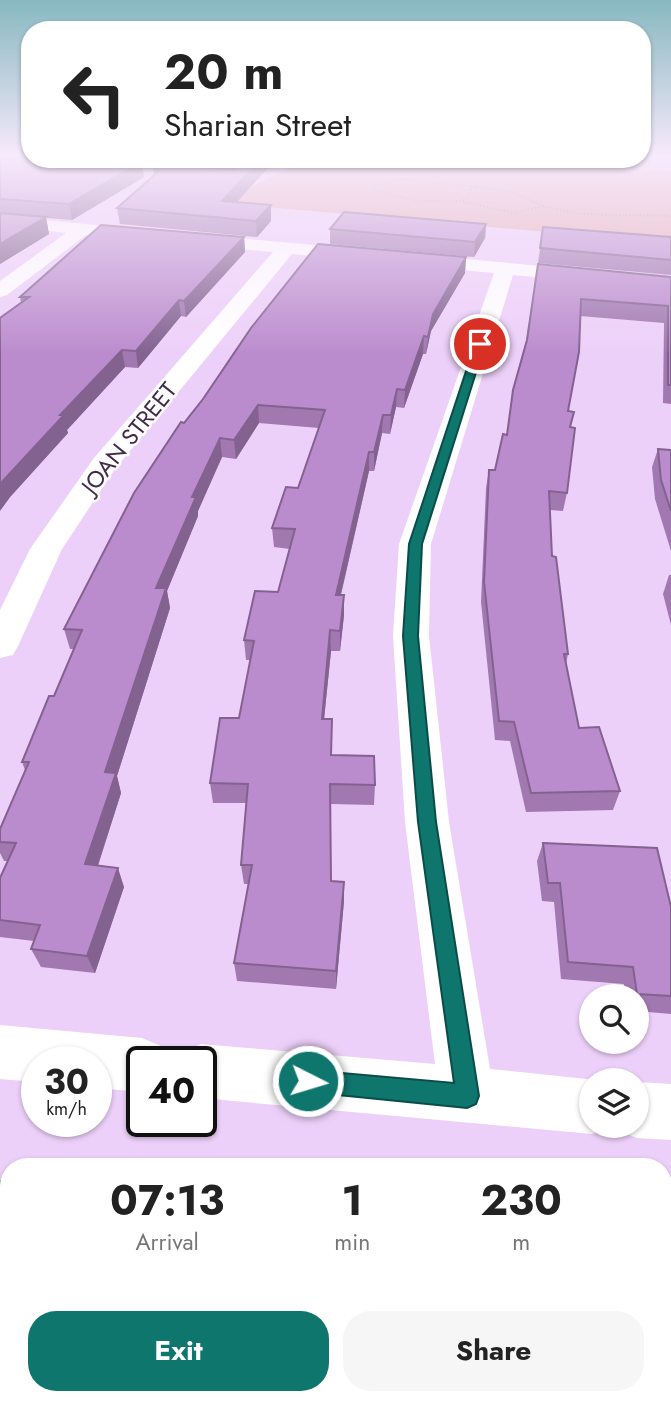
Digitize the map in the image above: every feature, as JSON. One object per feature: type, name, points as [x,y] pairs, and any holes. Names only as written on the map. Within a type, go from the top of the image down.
[{"type":"street","points":[[16,223],[671,284]]},
{"type":"street","points":[[0,291],[82,229]]},
{"type":"street","name":"JOAN STREET","points":[[0,646],[46,549],[104,464],[286,249]]},
{"type":"street","points":[[467,1096],[427,822],[411,636],[415,544],[505,270]]},
{"type":"street","points":[[0,1052],[126,1064]]},
{"type":"street","points":[[217,1073],[579,1105]]},
{"type":"street","points":[[649,1111],[671,1112]]},
{"type":"shaded area","points":[[440,223],[671,223],[671,243]]},
{"type":"building","points":[[0,223],[37,223],[0,244]]},
{"type":"building","points":[[335,223],[486,224],[475,242],[330,229]]},
{"type":"building","points":[[101,225],[244,237],[184,301],[179,300],[136,351],[122,350],[0,484],[0,318],[29,297],[20,297]]},
{"type":"building","points":[[543,227],[671,237],[671,260],[540,248]]},
{"type":"building","points":[[318,244],[466,257],[433,314],[428,337],[424,336],[405,390],[397,389],[391,415],[383,415],[374,452],[369,452],[336,595],[344,595],[340,631],[330,630],[322,719],[332,719],[331,755],[374,756],[375,785],[330,784],[331,881],[344,882],[336,971],[234,963],[252,865],[241,865],[248,784],[210,783],[220,718],[239,718],[254,641],[244,640],[255,591],[278,592],[295,529],[272,528],[286,487],[298,488],[325,410],[258,405],[234,440],[220,438],[192,497],[196,497],[156,588],[166,588],[105,772],[116,773],[85,864],[118,868],[87,956],[31,949],[40,925],[0,920],[0,878],[16,843],[0,842],[0,829],[29,762],[22,762],[49,696],[54,696],[82,630],[64,629],[134,493],[181,422],[184,423],[203,399],[251,328]]},
{"type":"building","points":[[538,264],[671,277],[671,385],[668,385],[668,306],[581,299],[579,352],[568,411],[574,412],[570,427],[575,428],[567,493],[549,491],[552,556],[556,557],[568,654],[564,654],[579,728],[599,727],[620,791],[531,793],[514,722],[499,721],[484,582],[489,470],[495,470],[503,434],[507,435],[513,390],[527,340]]},
{"type":"building","points":[[658,449],[671,450],[671,511],[661,480]]},
{"type":"building","points":[[543,843],[657,848],[671,907],[671,996],[649,995],[649,984],[636,984],[633,967],[568,962],[560,883],[548,883]]},
{"type":"route","points":[[308,1081],[467,1096],[427,822],[411,636],[415,544],[480,344]]}]
